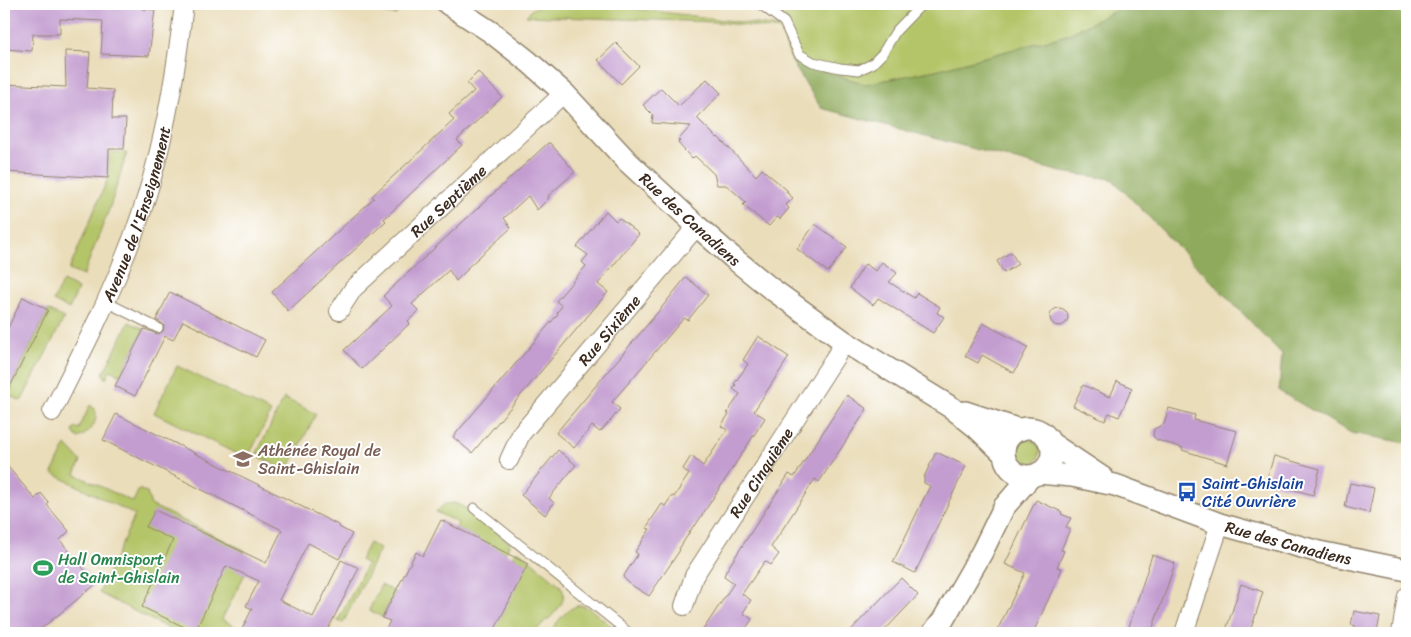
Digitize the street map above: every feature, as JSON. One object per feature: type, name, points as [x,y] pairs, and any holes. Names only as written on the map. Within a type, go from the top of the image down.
[{"type":"street","name":"Avenue de l'Enseignement","points":[[52,412],[106,302],[127,252],[151,181],[168,114],[177,65],[184,4]]},
{"type":"street","name":"Rue des Canadiens","points":[[448,4],[491,32],[564,93],[628,162],[732,257],[769,287],[845,342],[952,408],[976,427],[1006,458],[1010,468],[1017,473],[1072,476],[1115,485],[1220,524],[1319,552],[1407,570]]},
{"type":"street","name":"Rue Septième","points":[[338,311],[353,289],[564,93]]},
{"type":"street","name":"Rue Sixième","points":[[509,460],[521,434],[697,226]]},
{"type":"street","name":"Rue Cinquième","points":[[684,606],[694,576],[845,342]]},
{"type":"street","name":"Rue des Canadiens","points":[[952,408],[1020,430],[1029,428],[1036,430],[1044,434],[1049,442],[1115,485]]},
{"type":"street","points":[[1004,507],[1005,446],[1013,434],[1020,430]]},
{"type":"street","points":[[933,633],[943,620],[982,552],[1004,507],[1035,474],[1045,469],[1050,460],[1052,448],[1049,442]]},
{"type":"street","points":[[1184,633],[1220,524]]},
{"type":"street","points":[[1401,633],[1407,596]]},
{"type":"lane","points":[[760,4],[784,22],[799,54],[813,62],[859,70],[872,64],[882,54],[896,31],[922,4]]},
{"type":"lane","points":[[106,302],[158,328]]},
{"type":"lane","points":[[474,508],[629,633]]},
{"type":"green space","points":[[326,4],[376,4],[397,11],[396,15]]},
{"type":"green space","points":[[545,4],[576,6],[599,4],[780,27],[782,4],[1129,4],[1067,35],[936,70],[866,84],[792,62],[780,30],[717,22],[526,16],[532,9]]},
{"type":"green space","points":[[1129,4],[1384,4],[1407,12],[1407,443],[1351,433],[1279,391],[1282,354],[1112,179],[1061,172],[821,108],[792,62],[866,84],[936,70],[1067,35]]},
{"type":"green space","points":[[109,152],[127,153],[110,207],[83,276],[69,270],[108,178]]},
{"type":"green space","points":[[63,281],[78,289],[69,309],[53,301]]},
{"type":"green space","points":[[48,310],[64,318],[21,401],[7,394]]},
{"type":"green space","points":[[129,322],[144,329],[121,375],[110,370],[106,379],[103,374]]},
{"type":"green space","points":[[177,366],[271,412],[247,459],[154,413]]},
{"type":"green space","points":[[284,398],[316,414],[287,471],[256,455]]},
{"type":"green space","points":[[90,405],[95,409],[95,423],[90,430],[78,438],[73,432],[75,427],[79,429]]},
{"type":"green space","points":[[1027,439],[1036,443],[1040,452],[1036,461],[1027,465],[1018,461],[1014,452],[1018,443]]},
{"type":"green space","points":[[66,445],[81,461],[75,474],[133,502],[139,489],[147,493],[151,505],[244,550],[248,568],[222,619],[242,630],[240,633],[177,633],[99,593],[135,515],[52,473]]},
{"type":"green space","points":[[454,503],[476,515],[510,543],[505,553],[456,528],[458,523],[436,512],[444,504]]},
{"type":"green space","points":[[369,543],[380,549],[343,623],[338,621],[367,564],[360,560]]},
{"type":"green space","points":[[518,550],[560,585],[564,595],[563,600],[548,620],[534,633],[492,633],[527,564],[512,556]]},
{"type":"green space","points":[[381,585],[395,592],[382,617],[369,610]]},
{"type":"green space","points":[[581,605],[589,608],[620,633],[549,633],[567,612]]},
{"type":"building","points":[[4,4],[143,4],[143,9],[155,10],[149,56],[101,54],[103,21],[60,19],[60,34],[33,34],[32,51],[4,49]]},
{"type":"building","points":[[616,43],[639,66],[621,84],[598,60]]},
{"type":"building","points":[[65,51],[90,52],[87,88],[113,90],[112,119],[126,119],[124,149],[109,149],[108,178],[4,172],[4,84],[66,87]]},
{"type":"building","points":[[478,72],[502,97],[457,140],[462,145],[384,219],[386,221],[288,311],[272,292],[374,198],[372,196],[454,120],[449,114],[474,91],[467,83]]},
{"type":"building","points":[[707,79],[721,93],[697,118],[756,176],[762,169],[788,191],[786,192],[793,198],[786,205],[789,208],[780,219],[777,217],[769,226],[743,205],[746,202],[726,185],[717,185],[714,174],[695,156],[692,159],[678,143],[680,141],[678,140],[691,126],[652,123],[653,115],[643,105],[661,88],[679,106]]},
{"type":"building","points":[[548,143],[575,172],[548,196],[549,198],[537,210],[528,196],[504,218],[511,228],[467,268],[456,281],[449,270],[412,304],[419,311],[408,321],[410,323],[362,369],[344,350],[392,306],[383,296]]},
{"type":"building","points":[[606,211],[616,221],[619,218],[639,234],[598,284],[608,292],[472,453],[453,437],[558,314],[557,312],[562,306],[556,301],[586,266],[582,262],[588,255],[577,247]]},
{"type":"building","points":[[815,224],[847,247],[828,272],[797,249]]},
{"type":"building","points":[[1011,252],[1018,264],[1004,273],[997,261]]},
{"type":"building","points":[[882,262],[897,273],[889,282],[914,298],[917,293],[940,307],[937,313],[944,317],[933,333],[878,298],[873,305],[850,288],[865,264],[876,271]]},
{"type":"building","points":[[686,277],[708,295],[688,320],[684,318],[612,402],[620,409],[611,420],[600,432],[592,426],[574,448],[556,433]]},
{"type":"building","points":[[170,292],[265,340],[256,357],[183,321],[173,340],[165,336],[135,396],[115,386],[144,329],[158,334],[163,331],[163,324],[156,320]]},
{"type":"building","points":[[23,297],[48,310],[4,399],[4,336]]},
{"type":"building","points":[[1059,308],[1065,311],[1068,317],[1065,323],[1059,326],[1053,323],[1050,317],[1053,311]]},
{"type":"building","points":[[983,323],[1028,347],[1014,373],[982,355],[978,363],[965,356]]},
{"type":"building","points":[[758,336],[789,357],[754,411],[765,418],[649,596],[630,584],[623,577],[638,554],[635,552],[650,529],[646,528],[662,504],[665,506],[672,496],[674,497],[689,474],[683,469],[691,456],[703,466],[727,430],[721,426],[740,394],[733,389],[736,385],[734,384],[748,364],[743,360]]},
{"type":"building","points":[[1117,381],[1132,388],[1119,417],[1109,413],[1105,421],[1073,406],[1083,385],[1110,397]]},
{"type":"building","points":[[847,395],[867,409],[819,482],[815,479],[771,547],[779,554],[771,565],[765,561],[742,594],[751,600],[743,613],[752,619],[743,633],[701,633],[734,583],[724,576],[726,571],[789,474],[794,477]]},
{"type":"building","points":[[1169,408],[1195,415],[1194,420],[1237,431],[1227,464],[1157,440],[1153,436],[1154,429],[1164,424]]},
{"type":"building","points":[[116,414],[340,526],[352,534],[339,559],[308,543],[279,600],[313,617],[341,560],[359,568],[326,633],[240,633],[252,609],[246,606],[259,581],[226,566],[195,632],[142,607],[173,540],[146,527],[155,510],[266,563],[282,530],[103,440]]},
{"type":"building","points":[[558,450],[576,465],[549,498],[554,503],[545,515],[521,495]]},
{"type":"building","points":[[936,452],[966,466],[915,573],[893,562],[930,486],[924,483],[924,477]]},
{"type":"building","points":[[1274,456],[1320,469],[1313,495],[1266,482]]},
{"type":"building","name":"Hall Omnisport de Saint-Ghislain","points":[[4,462],[35,499],[41,493],[49,503],[47,505],[69,531],[60,540],[96,584],[36,633],[4,633]]},
{"type":"building","points":[[1350,483],[1374,488],[1369,513],[1345,507]]},
{"type":"building","points":[[1036,500],[1071,518],[1066,527],[1070,529],[1061,550],[1064,551],[1057,567],[1062,569],[1033,633],[996,633],[1025,573],[1005,564]]},
{"type":"building","points":[[441,520],[528,564],[493,633],[384,633],[390,621],[382,618],[416,552],[423,556]]},
{"type":"building","points":[[1152,555],[1175,563],[1151,633],[1127,633]]},
{"type":"building","points":[[901,578],[918,595],[882,633],[848,633]]},
{"type":"building","points":[[1241,584],[1263,592],[1254,620],[1249,633],[1225,633]]},
{"type":"building","points":[[1354,611],[1380,616],[1377,633],[1355,633],[1356,626],[1351,625]]},
{"type":"place","name":"Athénée Royal de Saint-Ghislain","points":[[243,459]]},
{"type":"place","name":"Saint-Ghislain Cité Ouvrière","points":[[1187,492]]},
{"type":"place","name":"Hall Omnisport de Saint-Ghislain","points":[[43,568]]}]
